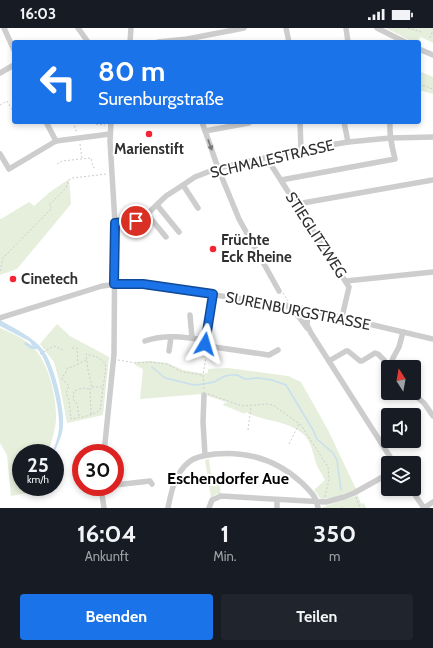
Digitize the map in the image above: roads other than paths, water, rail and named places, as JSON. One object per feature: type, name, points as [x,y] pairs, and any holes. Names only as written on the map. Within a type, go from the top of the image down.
[{"type":"street","points":[[4,28],[12,46]]},
{"type":"street","points":[[78,28],[87,40]]},
{"type":"street","points":[[130,40],[131,28]]},
{"type":"street","points":[[172,40],[244,28]]},
{"type":"street","points":[[286,28],[288,40]]},
{"type":"street","points":[[346,28],[348,40]]},
{"type":"street","points":[[376,28],[401,40]]},
{"type":"street","points":[[421,49],[433,55]]},
{"type":"street","points":[[0,73],[12,66]]},
{"type":"street","points":[[47,124],[56,141]]},
{"type":"street","points":[[105,444],[114,359],[115,223],[110,124]]},
{"type":"street","points":[[203,124],[218,168],[239,218],[279,291]]},
{"type":"street","points":[[205,131],[244,124]]},
{"type":"street","points":[[300,124],[301,150]]},
{"type":"street","name":"SCHMALESTRASSE","points":[[344,124],[348,142]]},
{"type":"street","points":[[281,180],[395,159],[390,138],[390,124]]},
{"type":"street","points":[[0,154],[9,169],[56,141],[110,134]]},
{"type":"street","name":"SCHMALESTRASSE","points":[[115,223],[136,221],[147,214],[166,196],[183,185],[218,168],[301,150],[348,142],[390,138],[433,137]]},
{"type":"street","name":"STIEGLITZWEG","points":[[266,157],[349,287],[342,317]]},
{"type":"street","points":[[297,204],[433,180]]},
{"type":"street","points":[[183,185],[198,208]]},
{"type":"street","points":[[156,205],[179,232]]},
{"type":"street","points":[[147,214],[166,237]]},
{"type":"street","points":[[346,281],[433,272]]},
{"type":"street","name":"SURENBURGSTRASSE","points":[[0,318],[91,289],[114,284],[143,284],[288,306],[342,317],[433,339]]},
{"type":"street","points":[[213,294],[205,340],[207,346],[269,355],[278,350]]},
{"type":"street","points":[[288,306],[299,317],[311,333],[390,456]]},
{"type":"street","points":[[308,310],[307,325],[311,333]]},
{"type":"street","points":[[190,315],[192,338]]},
{"type":"street","points":[[392,360],[399,347],[403,332]]},
{"type":"street","points":[[145,341],[155,338],[171,337],[205,340]]},
{"type":"street","points":[[169,351],[171,337]]},
{"type":"street","points":[[329,361],[346,351],[360,361],[375,353],[384,360]]},
{"type":"street","points":[[204,394],[205,455]]},
{"type":"street","points":[[421,400],[433,416]]},
{"type":"street","points":[[168,508],[172,490],[180,472],[190,461],[205,455],[225,453],[244,454],[278,465],[292,474],[311,491],[318,505]]},
{"type":"street","points":[[209,508],[212,500],[221,496],[318,505],[344,498],[381,478]]},
{"type":"street","points":[[124,484],[150,481],[152,484]]},
{"type":"street","points":[[102,496],[104,508]]},
{"type":"street","points":[[416,496],[424,508],[433,502]]},
{"type":"street","points":[[276,508],[277,500]]},
{"type":"water","points":[[0,320],[34,341],[43,350],[51,365],[58,387],[63,419],[62,434],[58,444],[55,444],[59,429],[58,411],[50,374],[46,363],[37,349],[31,349],[24,344],[25,342],[33,346],[29,341],[0,326]]},
{"type":"waterway","points":[[152,367],[165,378],[194,385],[214,382],[225,376],[231,375],[237,375],[245,379],[259,378],[272,380],[286,385],[317,439],[333,453],[337,460],[341,490]]},
{"type":"place","name":"Marienstift","points":[[149,134]]},
{"type":"place","name":"Früchte Eck Rheine","points":[[213,249]]},
{"type":"place","name":"Cinetech","points":[[13,279]]},
{"type":"district","name":"Eschendorfer Aue","points":[[228,478]]}]
